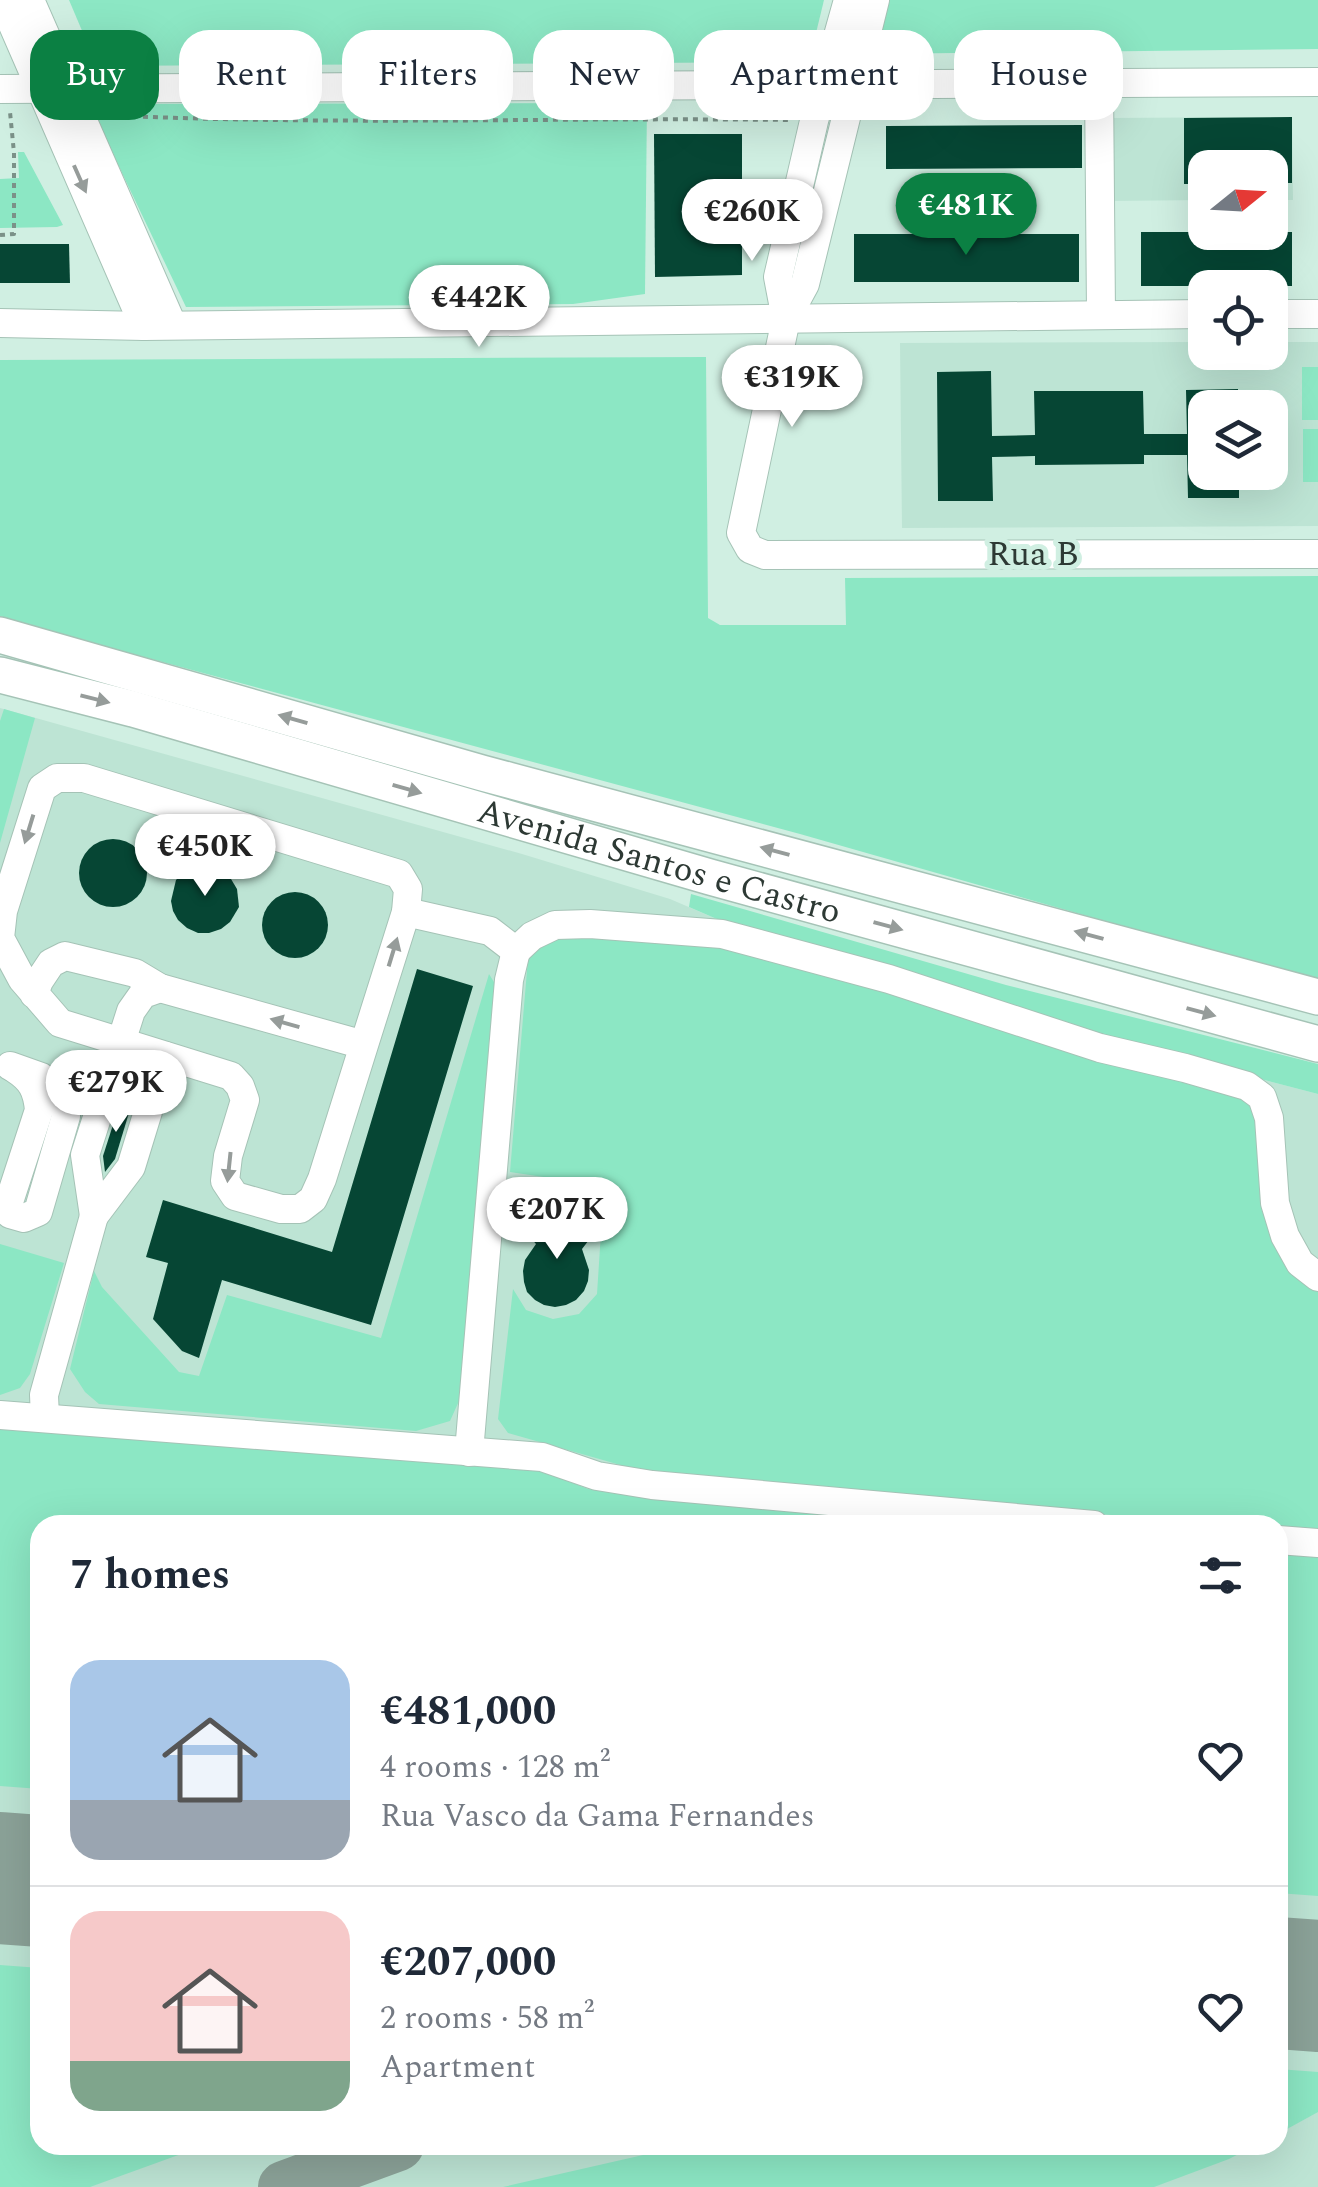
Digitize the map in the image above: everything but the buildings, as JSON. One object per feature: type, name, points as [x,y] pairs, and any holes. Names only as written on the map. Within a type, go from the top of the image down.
[{"type":"main road","name":"Avenida Santos e Castro","points":[[0,635],[501,778],[1318,997]]},
{"type":"main road","name":"Avenida Santos e Castro","points":[[0,675],[133,708],[710,877],[1318,1044]]},
{"type":"street","points":[[2,0],[30,66]]},
{"type":"street","points":[[30,0],[43,30]]},
{"type":"street","points":[[840,30],[848,0]]},
{"type":"street","points":[[869,30],[876,0]]},
{"type":"street","points":[[1123,84],[1318,82]]},
{"type":"street","points":[[159,99],[694,88]]},
{"type":"street","points":[[4,89],[30,90]]},
{"type":"street","points":[[55,120],[158,325]]},
{"type":"street","points":[[82,120],[158,325]]},
{"type":"street","points":[[786,319],[806,284],[846,120]]},
{"type":"street","points":[[1099,120],[1101,314]]},
{"type":"street","points":[[786,319],[778,277],[814,122]]},
{"type":"street","points":[[0,324],[1188,314]]},
{"type":"street","points":[[1288,314],[1318,314]]},
{"type":"street","name":"Rua B","points":[[786,319],[741,533],[750,549],[765,554],[1318,554]]},
{"type":"street","points":[[57,778],[84,778],[399,874],[408,889],[406,912],[322,1179],[313,1199],[300,1209],[281,1209],[235,1196],[225,1181],[244,1100],[240,1086],[231,1076],[60,1022],[22,980],[0,938],[3,911],[42,788],[57,778]]},
{"type":"street","points":[[406,912],[490,932],[516,951]]},
{"type":"street","points":[[469,1452],[509,980],[516,951],[532,936],[555,925],[722,934],[890,979],[1100,1048],[1247,1086],[1262,1097],[1269,1118],[1275,1203],[1285,1236],[1300,1263],[1318,1276]]},
{"type":"street","points":[[34,994],[51,963],[64,956],[135,974],[160,988],[364,1045]]},
{"type":"street","points":[[94,1216],[85,1155],[131,1011],[143,994],[160,988]]},
{"type":"street","points":[[45,1418],[44,1396],[94,1216],[131,1167],[165,1056]]},
{"type":"street","points":[[0,1178],[20,1112],[15,1068]]},
{"type":"street","points":[[3,1211],[10,1202],[39,1110],[30,1078],[15,1068]]},
{"type":"street","points":[[0,1415],[542,1457],[597,1476],[652,1484],[986,1515]]},
{"type":"street","points":[[1288,1541],[1318,1544]]},
{"type":"path","points":[[0,235],[14,234],[14,153],[4,89]]},
{"type":"path","points":[[159,113],[211,120],[637,118],[814,122]]},
{"type":"shaded area","points":[[1292,117],[1293,200],[1288,200],[1288,150],[1188,150],[1188,200],[1107,201],[1107,120]]},
{"type":"shaded area","points":[[1188,342],[1188,370],[1288,370],[1288,342],[1318,342],[1318,526],[902,528],[900,343]]},
{"type":"shaded area","points":[[0,708],[522,854],[670,899],[740,929],[1124,1043],[1318,1094],[1318,2187],[0,2187]]},
{"type":"green space","points":[[69,0],[824,0],[817,30],[694,30],[694,63],[674,63],[674,30],[533,30],[533,64],[513,64],[513,30],[342,30],[342,65],[322,65],[322,30],[179,30],[179,66],[159,66],[159,30],[82,30]]},
{"type":"green space","points":[[887,0],[1318,0],[1318,49],[1123,51],[1123,30],[954,30],[954,53],[934,53],[934,30],[879,30]]},
{"type":"green space","points":[[513,103],[533,103],[533,120],[647,120],[645,294],[573,304],[186,307],[97,120],[159,120],[159,104],[179,104],[179,120],[322,120],[322,104],[342,104],[342,120],[513,120]]},
{"type":"green space","points":[[18,152],[24,152],[63,225],[0,228],[0,179],[19,178]]},
{"type":"green space","points":[[706,357],[708,618],[720,625],[846,625],[845,578],[1318,576],[1318,982],[800,834],[0,616],[0,360]]},
{"type":"green space","points":[[1302,367],[1318,367],[1318,420],[1302,420]]},
{"type":"green space","points":[[1303,429],[1318,429],[1318,482],[1303,482]]},
{"type":"green space","points":[[4,709],[35,718],[0,843],[0,721]]},
{"type":"green space","points":[[691,894],[1006,985],[1318,1064],[1318,1094],[1124,1043],[740,929],[689,907]]},
{"type":"green space","points":[[561,936],[724,943],[1187,1084],[1190,1074],[1257,1104],[1268,1209],[1318,1284],[1318,1534],[1288,1532],[1288,1515],[1112,1515],[638,1470],[508,1433],[498,1419],[513,1289],[526,1310],[553,1319],[579,1314],[597,1294],[604,1186],[510,1172],[528,959],[541,944]]},
{"type":"green space","points":[[489,974],[497,987],[459,1401],[450,1421],[416,1431],[99,1404],[85,1392],[70,1369],[94,1271],[102,1287],[179,1372],[199,1376],[227,1295],[381,1338]]},
{"type":"green space","points":[[0,1244],[64,1263],[30,1374],[20,1388],[0,1395]]},
{"type":"green space","points":[[0,1426],[541,1470],[588,1489],[872,1515],[30,1515],[30,1788],[0,1786]]},
{"type":"green space","points":[[1288,1550],[1318,1553],[1318,1896],[1288,1894]]},
{"type":"green space","points":[[0,1965],[30,1967],[30,2155],[178,2155],[90,2187],[0,2187]]},
{"type":"green space","points":[[1288,2070],[1318,2072],[1318,2112],[1288,2128]]},
{"type":"green space","points":[[643,2155],[1237,2155],[1154,2187],[503,2187]]},
{"type":"taxiway","points":[[284,2187],[371,2155]]},
{"type":"runway","points":[[0,1878],[30,1880]]},
{"type":"runway","points":[[1288,1984],[1318,1986]]}]
